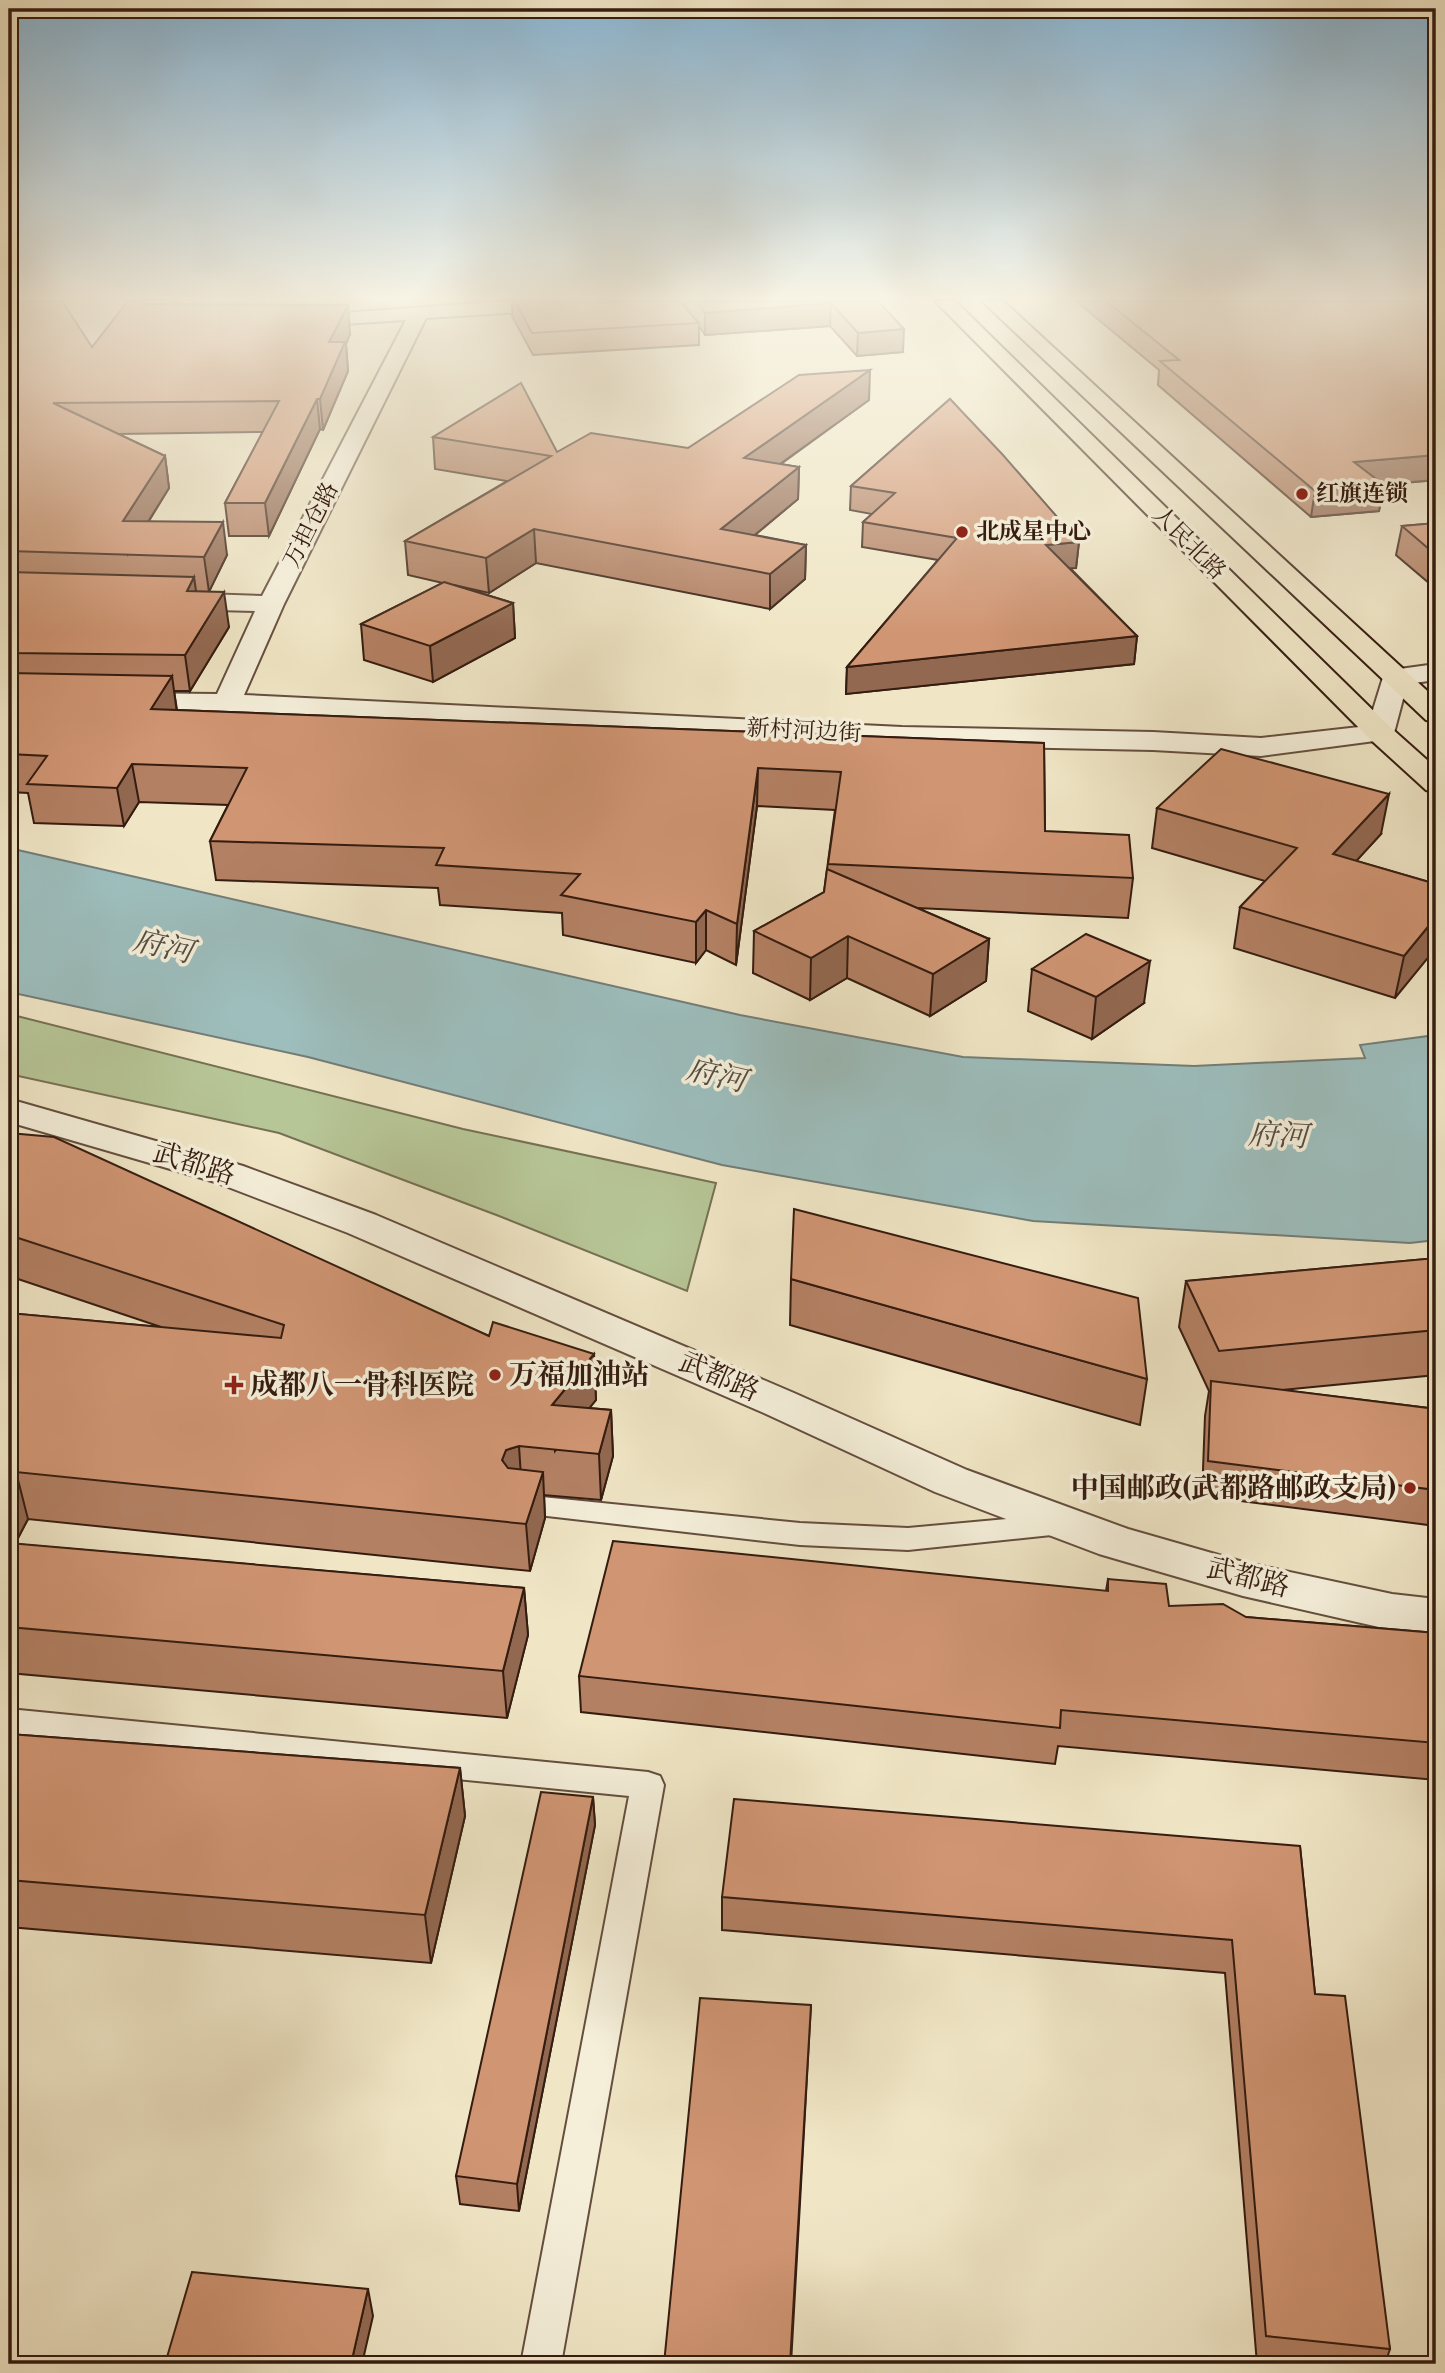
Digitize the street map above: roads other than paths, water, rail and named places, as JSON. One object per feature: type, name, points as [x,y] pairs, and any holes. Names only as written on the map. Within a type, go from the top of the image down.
[{"type":"main road","name":"人民北路","points":[[1056,412],[1380,733],[1436,784]]},
{"type":"main road","name":"人民北路","points":[[1110,412],[1436,714]]},
{"type":"street","name":"万担仓路","points":[[227,703],[271,604],[369,412]]},
{"type":"street","points":[[147,600],[271,604]]},
{"type":"street","points":[[1380,733],[1395,677],[1436,672]]},
{"type":"street","name":"新村河边街","points":[[91,701],[227,703],[902,736],[1153,741],[1261,747],[1380,733]]},
{"type":"street","name":"武都路","points":[[9,1110],[229,1174],[362,1224],[779,1403],[951,1481],[1115,1542],[1243,1579],[1392,1612],[1436,1617]]},
{"type":"lane","points":[[523,1505],[800,1534],[908,1539],[1066,1524]]},
{"type":"lane","points":[[9,1722],[648,1785],[541,2364]]},
{"type":"water","name":"府河","points":[[9,848],[740,1015],[963,1057],[1194,1066],[1365,1058],[1360,1045],[1436,1035],[1436,1240],[1410,1243],[1033,1221],[722,1165],[308,1057],[9,992]]},
{"type":"place","name":"红旗连锁","points":[[1302,494]]},
{"type":"place","name":"北成星中心","points":[[962,532]]},
{"type":"place","name":"万福加油站","points":[[495,1375]]},
{"type":"place","name":"成都八一骨科医院","points":[[234,1385]]},
{"type":"place","name":"中国邮政(武都路邮政支局)","points":[[1410,1488]]}]
